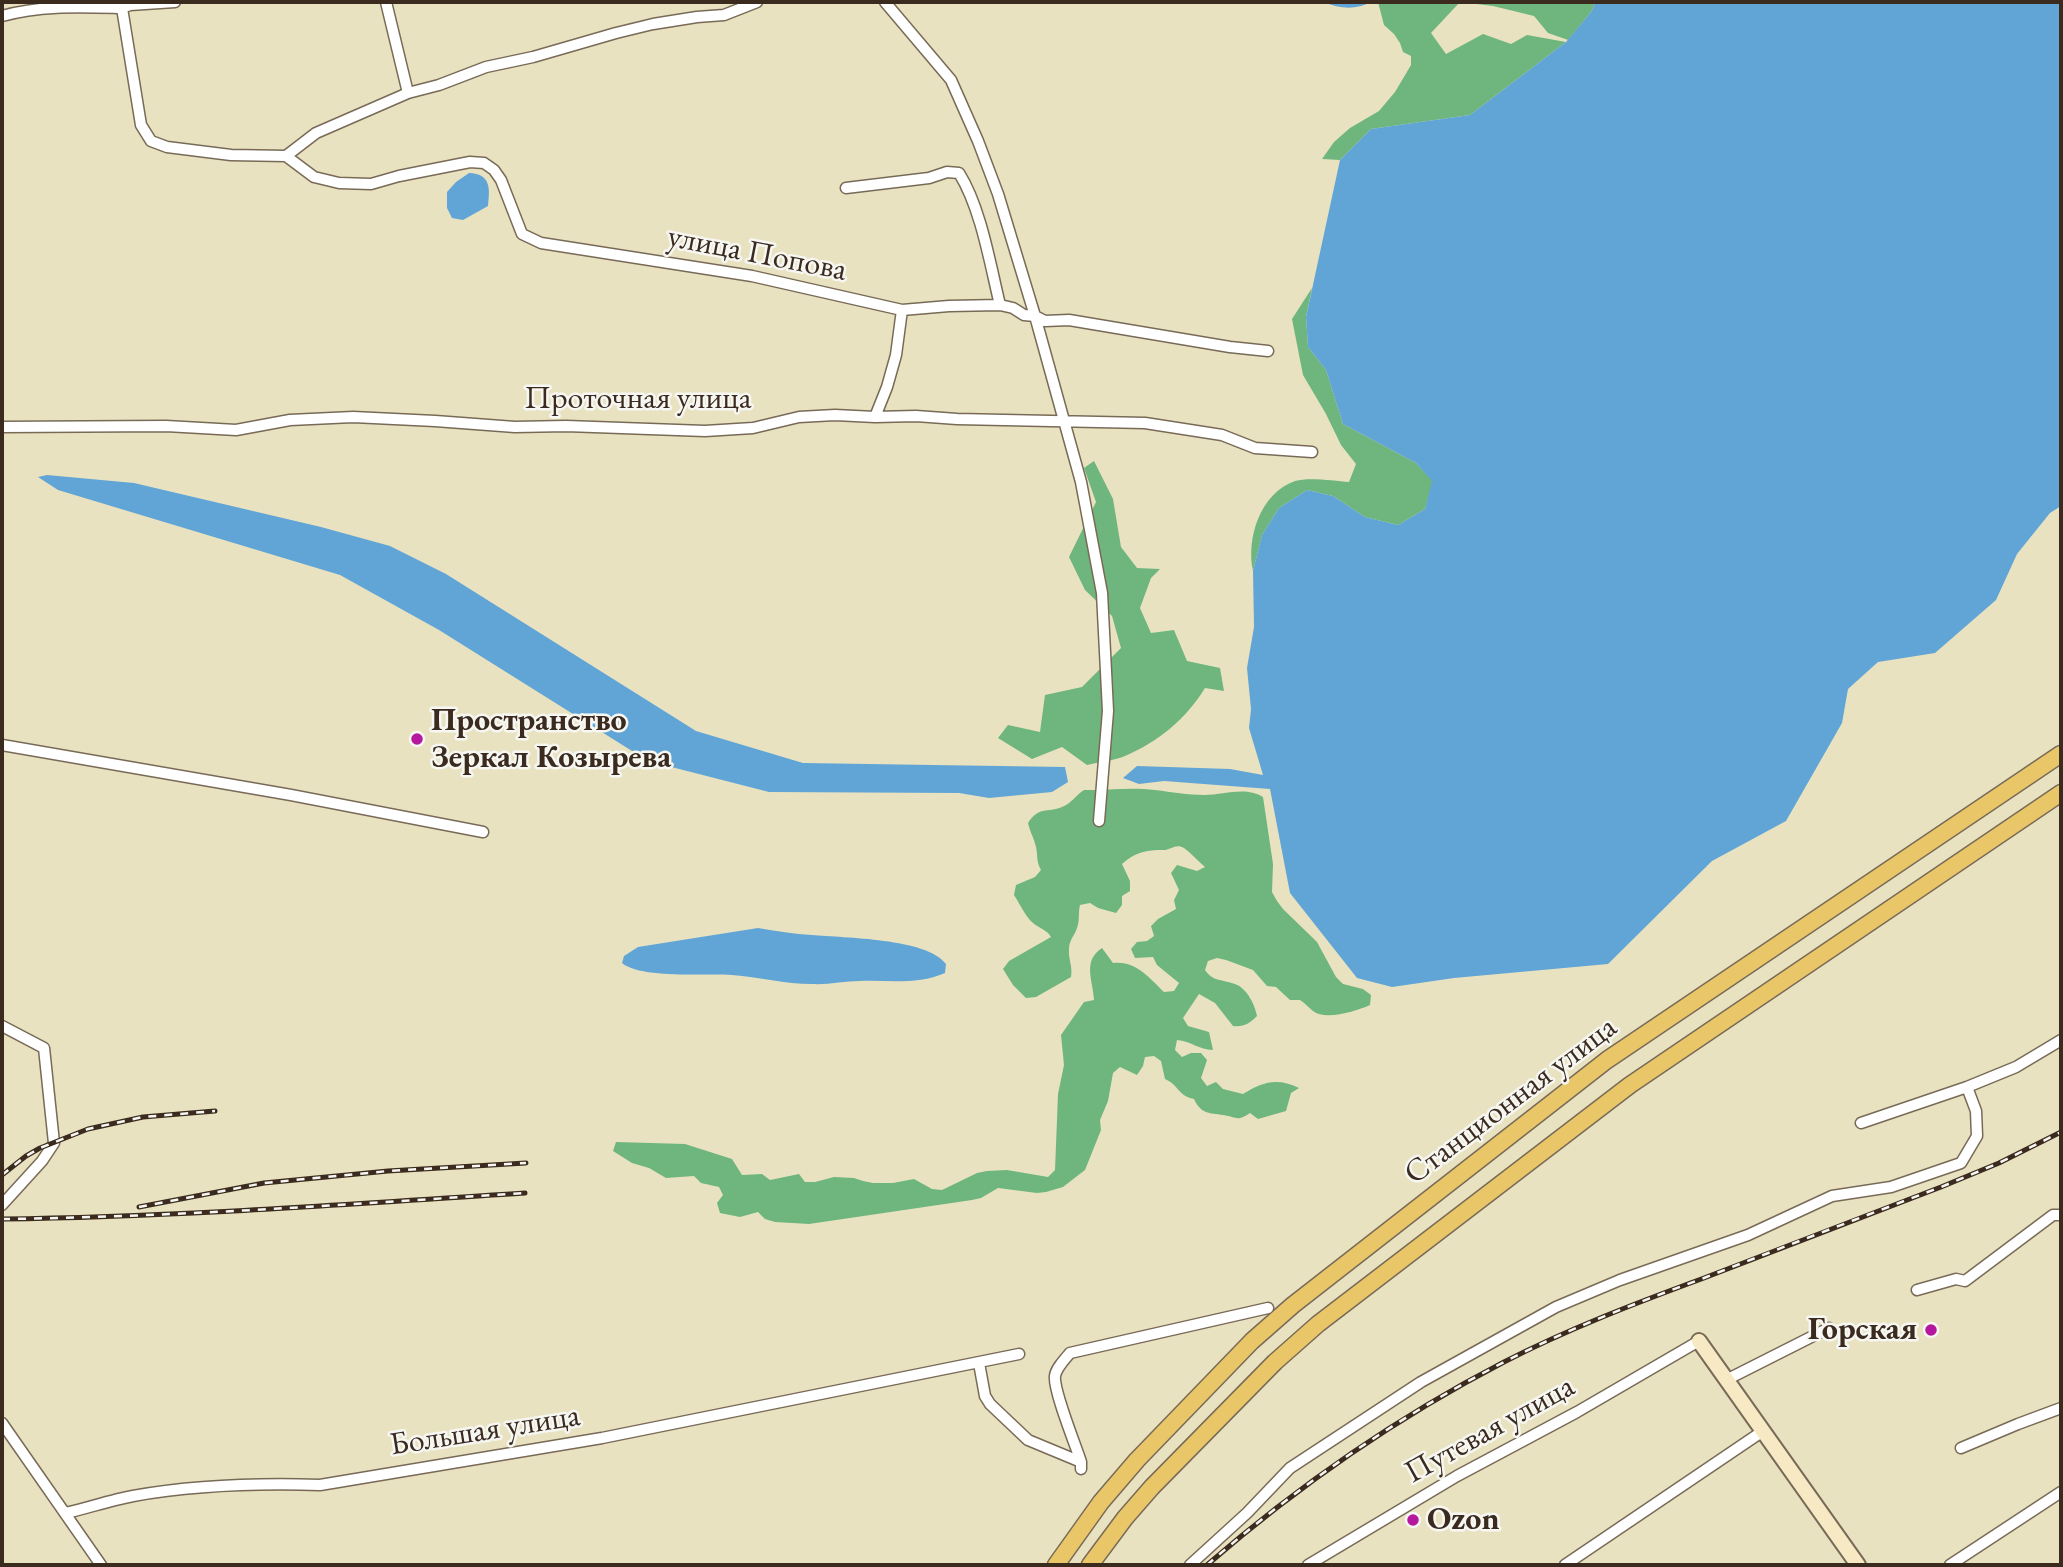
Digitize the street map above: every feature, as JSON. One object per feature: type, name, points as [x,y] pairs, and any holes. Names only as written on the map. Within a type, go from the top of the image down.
[{"type":"main road","name":"Станционная улица","points":[[1056,1565],[1101,1502],[1137,1460],[1252,1341],[1293,1304],[1607,1060],[2061,754]]},
{"type":"main road","name":"Станционная улица","points":[[1090,1565],[1152,1487],[1275,1362],[1318,1324],[1630,1085],[2061,793]]},
{"type":"street","points":[[2,16],[56,7],[175,2]]},
{"type":"street","points":[[386,2],[408,93]]},
{"type":"street","points":[[127,5],[141,125],[152,141],[167,147],[231,155],[286,156],[316,133],[408,93],[439,85],[486,67],[533,57],[616,33],[724,15],[757,2]]},
{"type":"street","points":[[886,2],[943,69],[960,96],[998,194],[1081,482],[1102,593],[1108,711],[1099,821]]},
{"type":"street","name":"улица Попова","points":[[286,156],[314,177],[339,183],[371,184],[470,162],[484,163],[494,170],[501,180],[522,234],[541,243],[752,276],[902,310],[1000,305],[1045,321],[1069,320],[1268,351]]},
{"type":"street","points":[[846,188],[929,178],[947,172],[959,173],[967,186],[982,233],[1000,305]]},
{"type":"street","points":[[875,417],[896,355],[902,310]]},
{"type":"street","name":"Проточная улица","points":[[2,427],[166,426],[236,430],[290,420],[354,417],[515,427],[705,431],[753,428],[799,416],[916,416],[1145,423],[1222,435],[1255,449],[1312,452]]},
{"type":"street","points":[[2,745],[291,795],[483,832]]},
{"type":"street","points":[[2,1026],[44,1048],[54,1143],[42,1161],[2,1205]]},
{"type":"street","points":[[1860,1124],[2016,1068],[2061,1040]]},
{"type":"street","points":[[1189,1565],[1247,1513],[1290,1468],[1421,1382],[1556,1307],[1620,1280],[1748,1235],[1832,1196],[1891,1186],[1961,1163],[1977,1136],[1976,1111],[1967,1087]]},
{"type":"street","points":[[1917,1290],[1956,1279],[1965,1281],[2053,1215],[2061,1215]]},
{"type":"street","points":[[979,1363],[985,1396],[990,1404],[1028,1440],[1081,1466],[1055,1377],[1063,1359],[1070,1353],[1268,1308]]},
{"type":"street","points":[[1728,1379],[1829,1328]]},
{"type":"street","points":[[1699,1341],[1858,1565]]},
{"type":"street","name":"Путевая улица","points":[[1308,1565],[1457,1476],[1577,1412],[1699,1341]]},
{"type":"street","name":"Большая улица","points":[[66,1513],[131,1496],[204,1486],[278,1483],[320,1485],[602,1438],[1019,1354]]},
{"type":"street","points":[[1961,1448],[2061,1408]]},
{"type":"street","points":[[2,1423],[101,1565]]},
{"type":"street","points":[[1565,1565],[1763,1431]]},
{"type":"street","points":[[1950,1565],[2061,1492]]},
{"type":"green space","points":[[1378,2],[1460,2],[1431,33],[1446,54],[1483,34],[1511,44],[1527,35],[1566,42],[1470,115],[1371,129],[1340,160],[1322,159],[1334,142],[1350,128],[1379,111],[1395,92],[1411,65],[1411,56],[1403,52],[1394,34],[1384,25]]},
{"type":"green space","points":[[1460,2],[1596,2],[1568,40],[1548,33],[1534,16],[1493,6]]},
{"type":"green space","points":[[1312,288],[1306,317],[1308,347],[1326,370],[1343,424],[1416,463],[1433,481],[1425,509],[1398,525],[1365,517],[1333,496],[1307,490],[1279,508],[1262,535],[1253,571],[1251,558],[1254,532],[1264,506],[1273,496],[1295,481],[1349,482],[1356,464],[1341,445],[1303,375],[1292,319]]},
{"type":"green space","points":[[1094,461],[1113,499],[1121,547],[1137,568],[1160,569],[1151,578],[1140,608],[1151,633],[1174,630],[1187,661],[1220,668],[1224,691],[1205,688],[1189,710],[1170,728],[1149,744],[1120,758],[1087,765],[1062,747],[1032,759],[998,738],[1008,725],[1040,732],[1045,695],[1082,687],[1121,648],[1112,616],[1085,590],[1069,557],[1096,502],[1084,468]]},
{"type":"green space","points":[[1138,789],[1204,795],[1249,792],[1263,797],[1273,864],[1272,892],[1283,909],[1317,942],[1336,977],[1343,984],[1363,989],[1371,995],[1370,1005],[1341,1014],[1318,1014],[1300,1000],[1290,1000],[1276,987],[1267,986],[1253,970],[1217,958],[1208,961],[1205,970],[1215,978],[1243,989],[1257,1016],[1246,1024],[1233,1026],[1215,1003],[1199,994],[1183,1018],[1188,1026],[1209,1032],[1213,1050],[1177,1040],[1175,1050],[1182,1057],[1201,1053],[1207,1060],[1201,1078],[1207,1086],[1216,1082],[1223,1089],[1243,1094],[1270,1082],[1299,1088],[1291,1093],[1286,1111],[1258,1119],[1250,1113],[1237,1118],[1206,1112],[1194,1099],[1165,1079],[1161,1061],[1154,1056],[1145,1057],[1137,1075],[1120,1067],[1113,1073],[1108,1101],[1100,1120],[1101,1130],[1085,1170],[1063,1187],[1037,1193],[998,1188],[972,1200],[809,1224],[775,1222],[765,1219],[758,1212],[740,1217],[720,1213],[717,1203],[723,1195],[719,1187],[701,1183],[694,1176],[666,1178],[613,1151],[616,1142],[685,1144],[732,1159],[742,1175],[762,1174],[770,1180],[799,1174],[805,1182],[834,1177],[873,1183],[914,1179],[932,1189],[942,1190],[987,1171],[1007,1170],[1048,1177],[1055,1170],[1058,1094],[1064,1065],[1061,1035],[1084,1002],[1094,1000],[1090,971],[1092,959],[1102,948],[1113,963],[1135,967],[1164,992],[1174,991],[1179,983],[1157,965],[1153,957],[1135,958],[1131,949],[1137,942],[1147,941],[1154,936],[1151,926],[1176,909],[1174,900],[1179,890],[1171,873],[1177,865],[1197,871],[1205,867],[1187,850],[1178,846],[1141,852],[1127,860],[1122,864],[1130,881],[1130,891],[1122,896],[1122,905],[1116,913],[1090,903],[1080,905],[1078,925],[1069,946],[1071,977],[1036,997],[1026,998],[1013,985],[1003,969],[1009,961],[1051,937],[1030,920],[1014,895],[1016,885],[1035,877],[1041,870],[1028,823],[1040,812],[1065,806],[1084,790]]},
{"type":"water","points":[[1324,2],[1371,2],[1348,8]]},
{"type":"water","points":[[1596,2],[2061,2],[2061,506],[2050,513],[2017,554],[1996,600],[1935,653],[1878,662],[1848,689],[1842,723],[1786,821],[1712,861],[1608,964],[1454,978],[1392,987],[1357,978],[1290,893],[1270,789],[1164,781],[1139,784],[1123,778],[1137,766],[1230,769],[1263,775],[1249,728],[1251,709],[1247,668],[1254,627],[1253,571],[1262,535],[1279,508],[1307,490],[1333,496],[1365,517],[1398,525],[1425,509],[1432,481],[1416,463],[1343,424],[1326,370],[1308,347],[1306,317],[1340,160],[1371,129],[1470,115],[1566,42]]},
{"type":"water","points":[[469,173],[482,176],[488,183],[488,206],[463,220],[452,218],[447,208],[447,192]]},
{"type":"water","points":[[47,475],[134,483],[390,546],[446,574],[696,731],[803,763],[1065,767],[1068,782],[1052,792],[989,798],[959,793],[769,792],[648,761],[439,630],[340,575],[58,490],[38,477]]},
{"type":"water","points":[[758,928],[904,944],[936,955],[946,964],[945,973],[914,981],[802,984],[732,975],[658,973],[631,968],[622,963],[624,956],[638,947]]},
{"type":"railway","points":[[2,1175],[40,1148],[88,1129],[143,1117],[215,1111]]},
{"type":"railway","points":[[1207,1565],[1277,1508],[1349,1455],[1425,1406],[1504,1362],[1628,1307],[1941,1187],[1999,1163],[2061,1132]]},
{"type":"railway","points":[[139,1207],[264,1183],[388,1171],[526,1163]]},
{"type":"railway","points":[[2,1219],[198,1213],[525,1193]]},
{"type":"place","name":"Пространство Зеркал Козырева","points":[[417,739]]},
{"type":"place","name":"Горская","points":[[1931,1330]]},
{"type":"place","name":"Ozon","points":[[1413,1520]]}]
